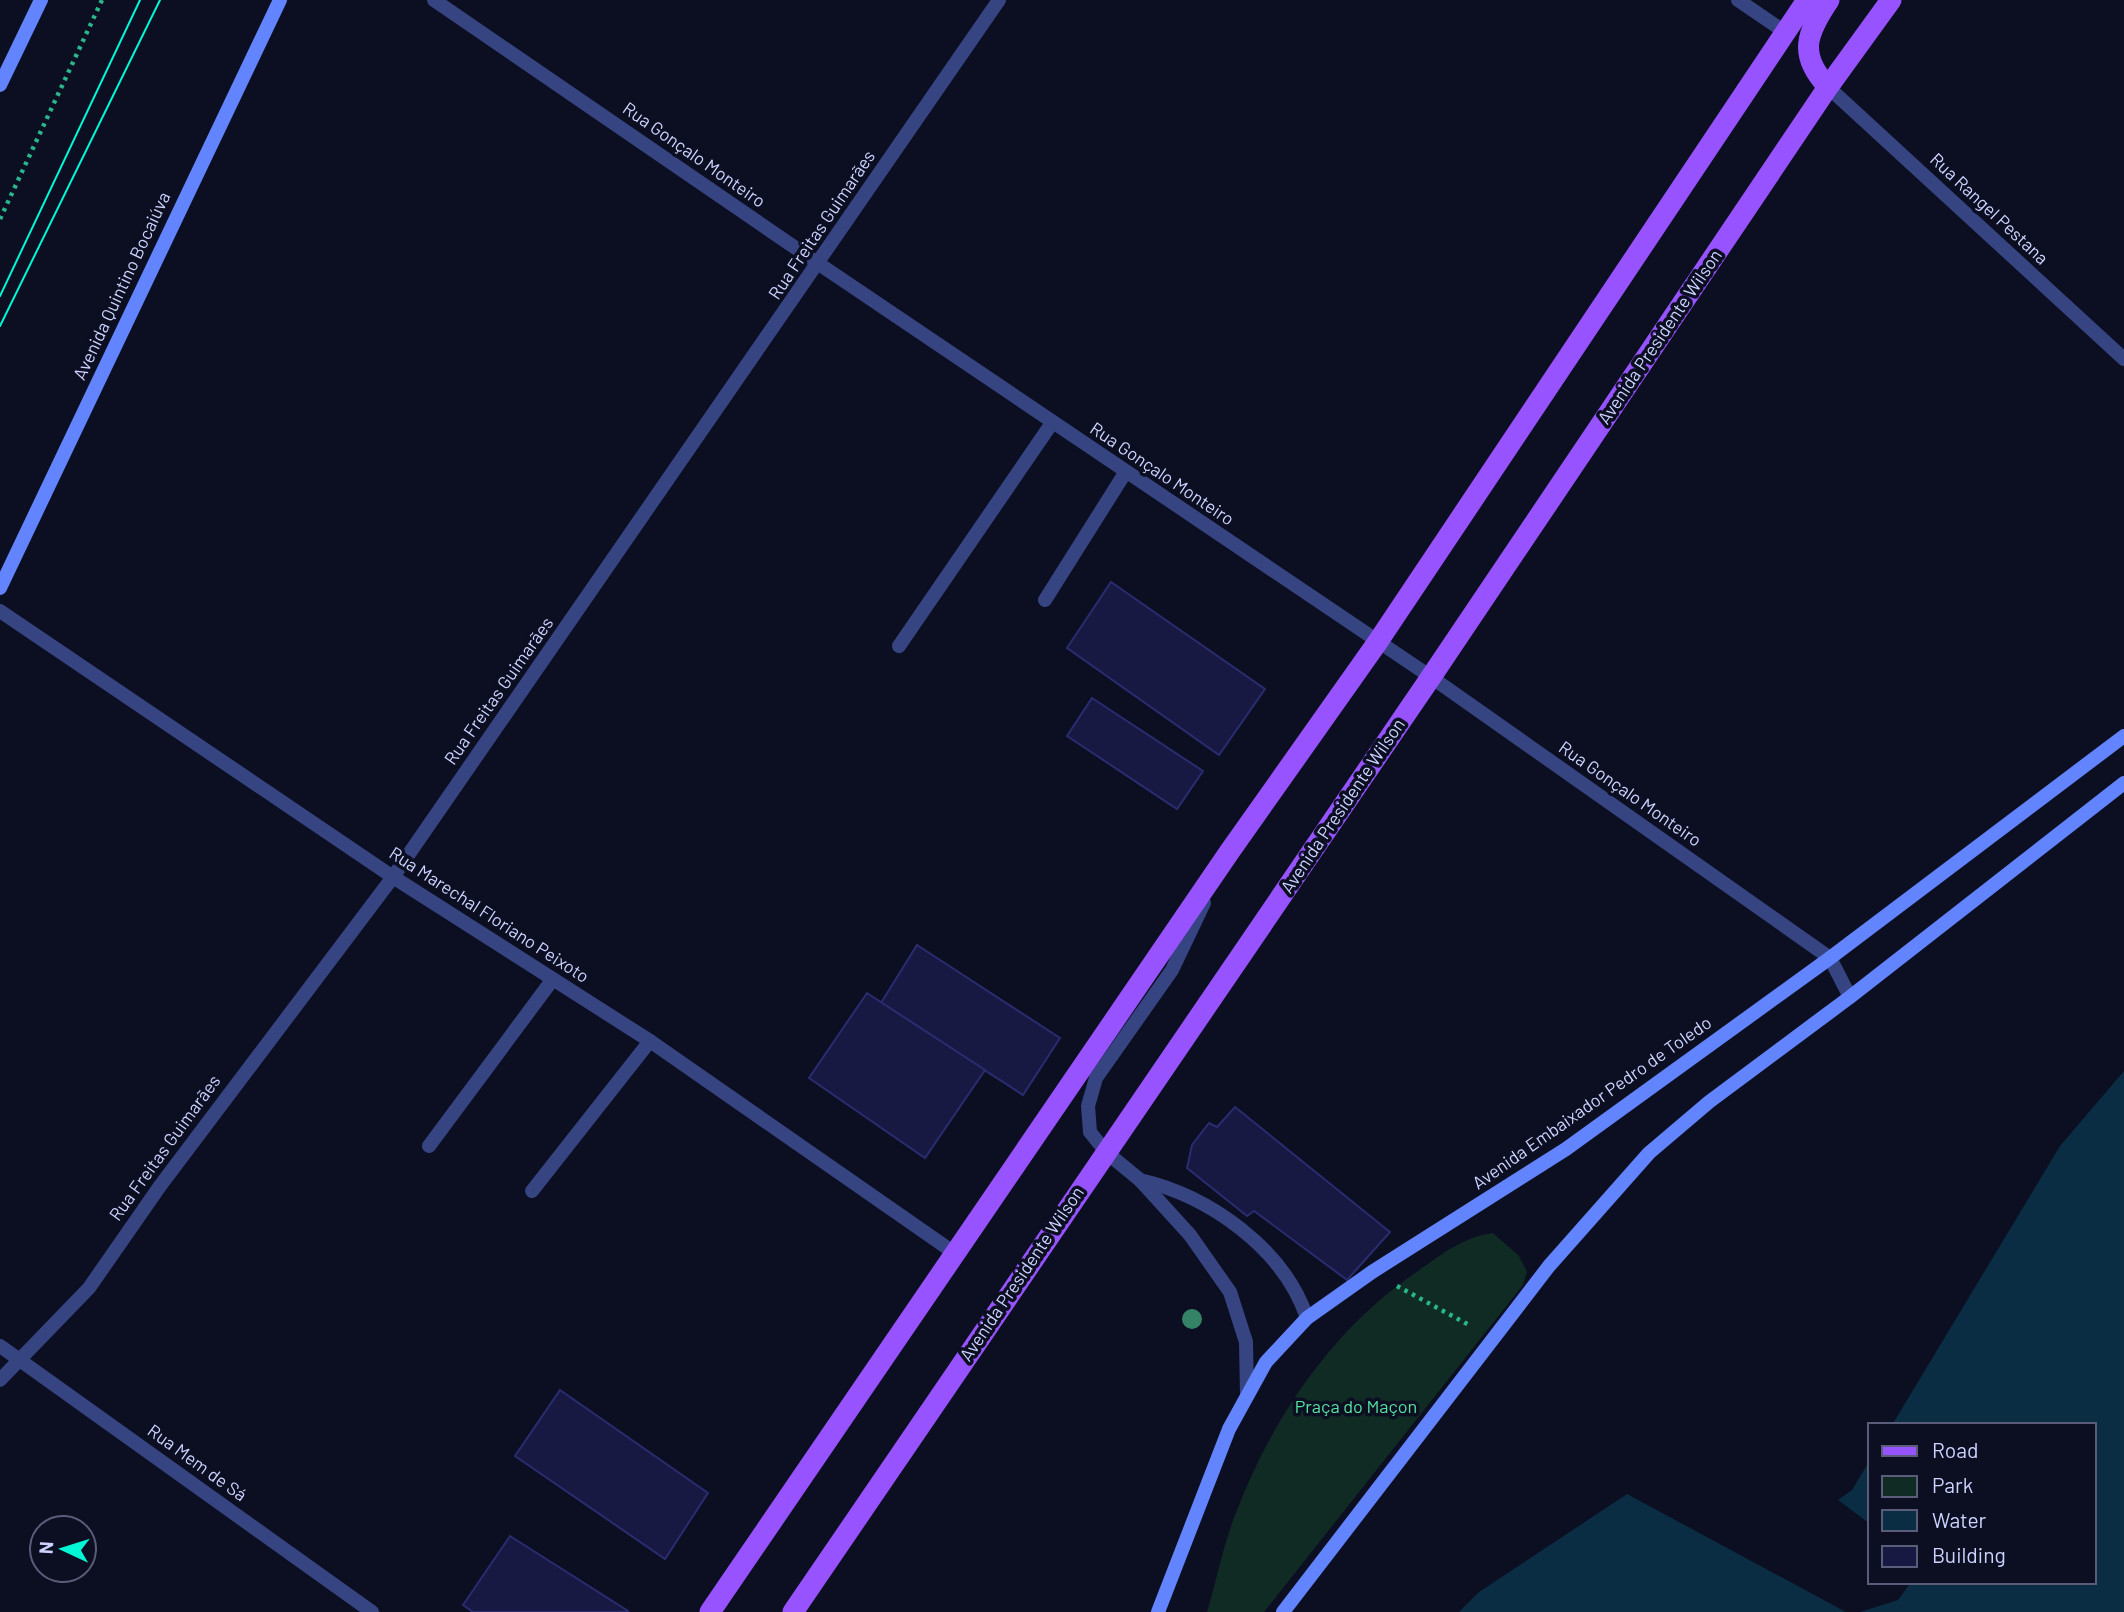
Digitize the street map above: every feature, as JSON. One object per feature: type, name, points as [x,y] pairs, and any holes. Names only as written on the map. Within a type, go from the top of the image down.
[{"type":"main road","points":[[0,85],[41,0]]},
{"type":"main road","name":"Avenida Quintino Bocaiúva","points":[[0,588],[280,0]]},
{"type":"main road","points":[[710,1612],[1230,851],[1377,643],[1807,0]]},
{"type":"main road","points":[[1828,87],[1809,64],[1808,42],[1815,20],[1829,0]]},
{"type":"main road","name":"Avenida Presidente Wilson","points":[[793,1612],[1431,677],[1828,87],[1891,0]]},
{"type":"main road","name":"Avenida Embaixador Pedro de Toledo","points":[[1158,1612],[1229,1429],[1266,1362],[1307,1318],[1372,1272],[1543,1164],[1830,958],[2124,736]]},
{"type":"main road","points":[[1283,1612],[1549,1266],[1649,1153],[1709,1102],[1850,997],[2124,783]]},
{"type":"street","name":"Rua Gonçalo Monteiro","points":[[434,0],[1125,473],[1431,677],[1830,958],[1850,997]]},
{"type":"street","name":"Rua Freitas Guimarães","points":[[0,1380],[89,1287],[160,1186],[393,877],[999,0]]},
{"type":"street","points":[[1738,0],[1785,32]]},
{"type":"street","name":"Rua Rangel Pestana","points":[[1828,87],[2124,359]]},
{"type":"street","points":[[899,646],[1052,423]]},
{"type":"street","points":[[1045,600],[1125,473]]},
{"type":"street","name":"Rua Marechal Floriano Peixoto","points":[[0,611],[393,877],[650,1041],[956,1254]]},
{"type":"street","points":[[1230,851],[1172,970],[1096,1078],[1088,1106],[1090,1132],[1106,1152],[1140,1180],[1190,1235],[1230,1292],[1246,1342],[1247,1394]]},
{"type":"street","points":[[429,1146],[552,979]]},
{"type":"street","points":[[532,1192],[650,1041]]},
{"type":"street","points":[[1140,1180],[1166,1186],[1196,1199],[1238,1228],[1287,1274],[1300,1296],[1307,1318]]},
{"type":"street","name":"Rua Mem de Sá","points":[[0,1346],[372,1612]]},
{"type":"path","points":[[0,219],[102,0]]},
{"type":"path","points":[[1372,1272],[1493,1338]]},
{"type":"green space","name":"Praça do Maçon","points":[[1493,1233],[1519,1256],[1527,1272],[1523,1285],[1264,1612],[1207,1612],[1228,1535],[1252,1475],[1288,1408],[1310,1377],[1359,1319],[1388,1294],[1453,1247],[1472,1238]]},
{"type":"water","points":[[2124,1071],[2124,1612],[1860,1612],[1898,1600],[1910,1584],[2096,1584],[2096,1423],[1893,1423],[2060,1146]]},
{"type":"water","points":[[1868,1463],[1868,1522],[1838,1500],[1852,1490]]},
{"type":"water","points":[[1627,1494],[1846,1612],[1459,1612],[1479,1592]]},
{"type":"building","points":[[1111,582],[1265,689],[1219,755],[1067,648]]},
{"type":"building","points":[[1092,698],[1203,771],[1177,809],[1067,736]]},
{"type":"building","points":[[917,945],[1060,1038],[1023,1095],[881,1003]]},
{"type":"building","points":[[867,993],[985,1070],[925,1158],[809,1078]]},
{"type":"building","points":[[1235,1107],[1390,1232],[1347,1280],[1254,1211],[1247,1216],[1187,1168],[1192,1145],[1209,1123],[1217,1127]]},
{"type":"building","points":[[560,1390],[708,1493],[665,1559],[515,1456]]},
{"type":"building","points":[[510,1536],[628,1611],[473,1612],[463,1605]]},
{"type":"tram line","points":[[0,296],[140,0]]},
{"type":"tram line","points":[[0,326],[160,0]]}]
